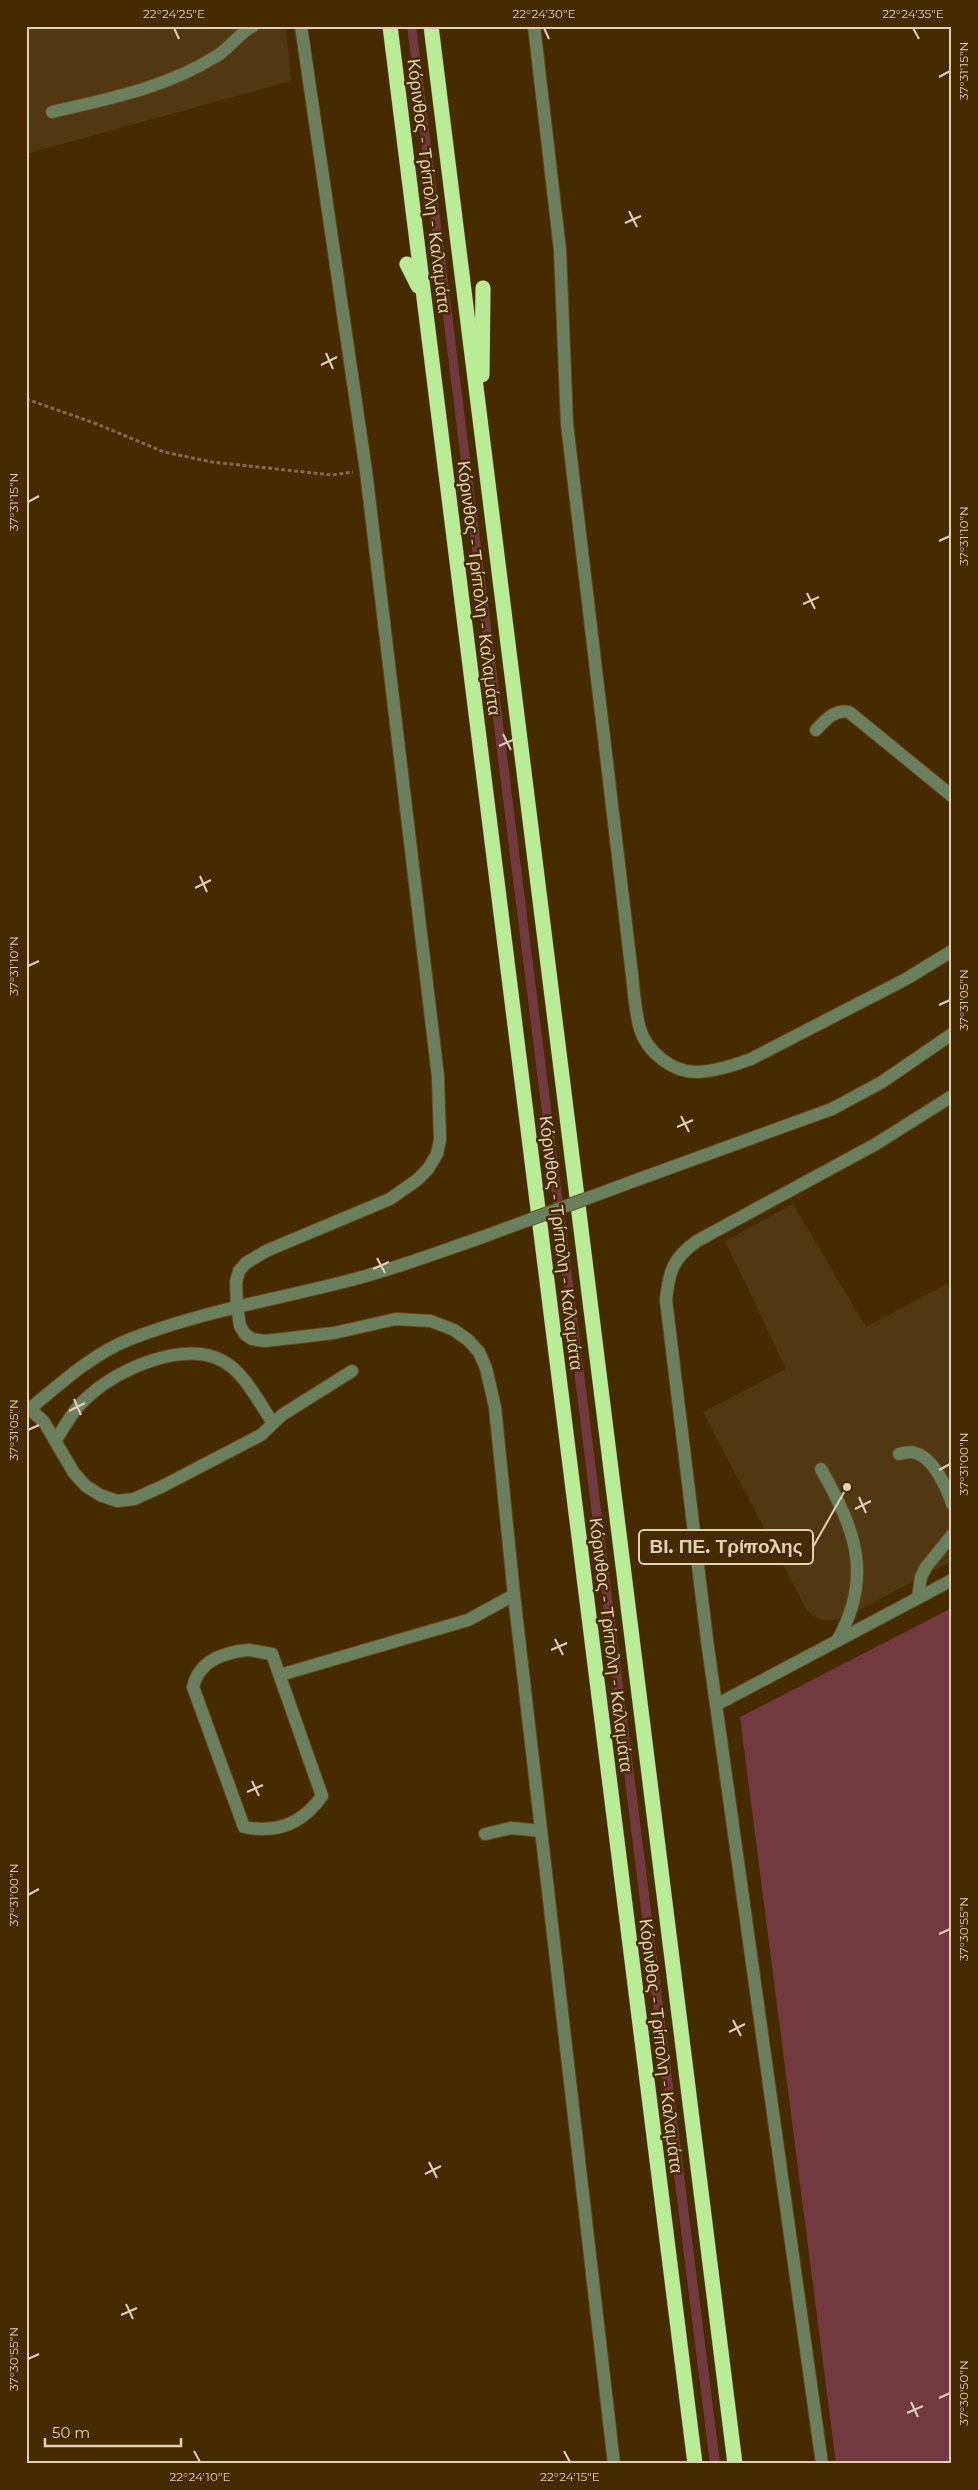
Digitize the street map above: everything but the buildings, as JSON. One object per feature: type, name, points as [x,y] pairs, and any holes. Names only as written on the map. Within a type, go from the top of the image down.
[{"type":"highway","name":"Κόρινθος - Τρίπολη - Καλαμάτα","points":[[390,26],[694,2464]]},
{"type":"highway","name":"Κόρινθος - Τρίπολη - Καλαμάτα","points":[[431,26],[735,2464]]},
{"type":"highway","points":[[407,264],[424,299]]},
{"type":"highway","points":[[481,432],[483,288]]},
{"type":"street","points":[[52,112],[136,92],[181,74],[216,56],[242,32],[253,26]]},
{"type":"street","points":[[301,26],[366,471],[438,1077],[440,1140],[437,1154],[428,1169],[417,1180],[390,1199],[266,1251],[246,1263],[239,1271],[236,1282],[237,1306],[242,1330],[252,1339],[334,1333],[406,1319],[438,1324],[460,1333],[483,1359],[495,1407],[514,1595],[614,2464]]},
{"type":"street","points":[[534,26],[560,250],[567,424],[640,1029],[649,1048],[661,1059],[679,1069],[698,1072],[728,1067],[751,1059],[898,983],[952,951]]},
{"type":"street","points":[[816,730],[829,716],[843,711],[849,712],[952,796]]},
{"type":"street","points":[[352,1371],[282,1415],[261,1435],[134,1499],[117,1501],[100,1495],[86,1486],[74,1473],[44,1422],[28,1411],[76,1372],[102,1354],[128,1340],[237,1306],[348,1281],[480,1238],[832,1109],[882,1082],[952,1034]]},
{"type":"street","points":[[822,2464],[716,1705],[666,1300],[668,1279],[672,1267],[682,1252],[697,1241],[876,1144],[952,1096]]},
{"type":"street","points":[[56,1440],[70,1417],[90,1394],[127,1369],[176,1354],[195,1352],[225,1362],[244,1381],[273,1423]]},
{"type":"street","points":[[899,1454],[915,1453],[927,1460],[944,1484],[952,1504]]},
{"type":"street","points":[[820,1468],[840,1503],[855,1541],[858,1567],[858,1586],[849,1620],[837,1641]]},
{"type":"street","points":[[918,1597],[921,1577],[926,1567],[952,1535]]},
{"type":"street","points":[[716,1705],[952,1580]]},
{"type":"street","points":[[280,1675],[468,1620],[514,1595]]},
{"type":"street","points":[[249,1650],[272,1654],[280,1675],[322,1796],[307,1814],[297,1821],[276,1829],[255,1830],[244,1827],[193,1687],[196,1674],[204,1666],[226,1653],[237,1651],[249,1650]]},
{"type":"street","points":[[485,1834],[511,1828],[541,1831]]},
{"type":"path","points":[[26,399],[97,424],[164,452],[212,462],[332,475],[366,471]]},
{"type":"shaded area","points":[[26,26],[286,26],[291,81],[26,154]]},
{"type":"shaded area","points":[[407,26],[416,26],[720,2464],[710,2464]]},
{"type":"shaded area","points":[[793,1204],[866,1327],[952,1281],[952,1561],[844,1618],[833,1620],[821,1620],[811,1614],[805,1607],[703,1412],[786,1369],[725,1241]]},
{"type":"shaded area","points":[[952,1608],[952,2464],[836,2464],[740,1717]]},
{"type":"place","name":"ΒΙ. ΠΕ. Τρίπολης","points":[[847,1487]]}]
